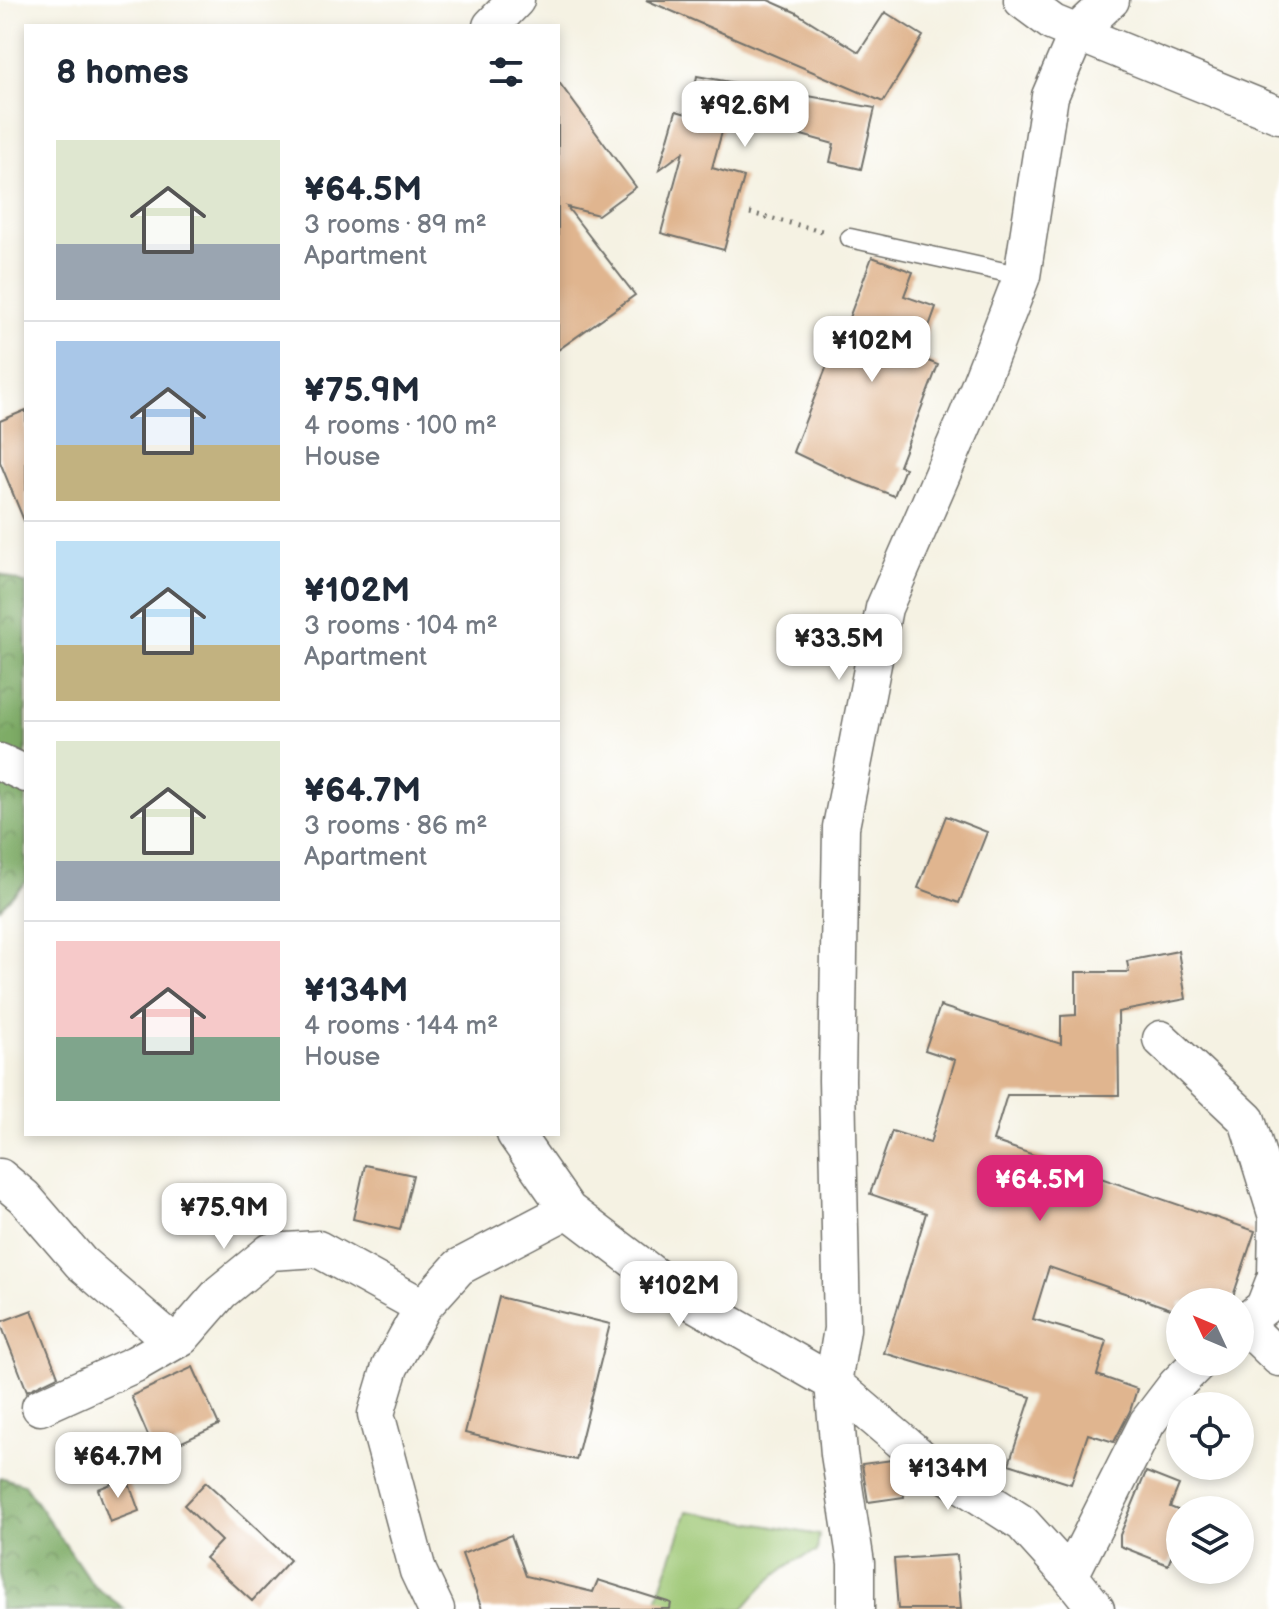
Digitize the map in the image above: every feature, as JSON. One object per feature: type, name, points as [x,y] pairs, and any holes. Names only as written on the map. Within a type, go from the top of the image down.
[{"type":"street","points":[[493,24],[516,0]]},
{"type":"street","points":[[1022,0],[1053,23],[1279,115]]},
{"type":"street","points":[[856,1609],[856,1563],[839,1454],[833,1383],[842,1329],[837,1080],[841,827],[884,608],[967,417],[1022,276],[1050,96],[1078,31],[1111,0]]},
{"type":"street","points":[[0,762],[24,773]]},
{"type":"street","points":[[1161,1039],[1247,1120],[1274,1185],[1276,1276],[1264,1307],[1254,1315]]},
{"type":"street","points":[[516,1136],[568,1210],[680,1295],[833,1383],[925,1461],[1022,1523],[1096,1609]]},
{"type":"street","points":[[0,1177],[24,1197],[81,1263],[173,1342]]},
{"type":"street","points":[[436,1609],[418,1571],[376,1414],[390,1367],[423,1307],[459,1267],[568,1210]]},
{"type":"street","points":[[40,1407],[135,1364],[182,1337],[221,1292],[270,1252],[318,1249],[423,1307]]},
{"type":"street","points":[[1254,1336],[1279,1358]]},
{"type":"street","points":[[1070,1576],[1147,1423],[1185,1376]]},
{"type":"lane","points":[[850,238],[1022,276]]},
{"type":"path","points":[[750,213],[850,238]]},
{"type":"green space","points":[[0,574],[24,583],[24,884],[0,908]]},
{"type":"green space","points":[[0,1477],[24,1484],[93,1585],[125,1609],[0,1609]]},
{"type":"green space","points":[[687,1511],[819,1535],[817,1552],[785,1567],[743,1609],[654,1609]]},
{"type":"building","points":[[646,0],[768,0],[795,12],[859,52],[885,12],[923,36],[883,102]]},
{"type":"building","points":[[697,76],[875,108],[861,169],[830,162],[834,144],[798,134],[799,130],[726,117],[712,168],[744,177],[724,250],[661,233],[683,152],[659,170],[676,111],[690,115]]},
{"type":"building","points":[[560,84],[636,187],[598,215],[567,207],[635,295],[560,349]]},
{"type":"building","points":[[872,257],[913,272],[904,296],[936,307],[918,357],[938,365],[899,466],[905,468],[894,496],[793,452],[830,358],[833,360]]},
{"type":"building","points":[[24,411],[24,521],[0,462],[0,421]]},
{"type":"building","points":[[946,816],[987,832],[959,903],[918,888]]},
{"type":"building","points":[[1178,951],[1186,999],[1118,1012],[1119,1095],[1007,1095],[993,1141],[1255,1231],[1236,1288],[1166,1288],[1166,1307],[1049,1267],[1033,1319],[1107,1341],[1097,1375],[1137,1389],[1114,1442],[1088,1434],[1071,1484],[1009,1464],[1031,1397],[884,1353],[926,1213],[870,1194],[892,1131],[930,1143],[955,1060],[925,1050],[940,1006],[1061,1044],[1061,1016],[1076,1015],[1076,972],[1129,972],[1127,961]]},
{"type":"building","points":[[365,1165],[413,1175],[400,1230],[353,1219]]},
{"type":"building","points":[[499,1297],[610,1324],[576,1460],[465,1433]]},
{"type":"building","points":[[32,1310],[58,1376],[27,1391],[0,1322]]},
{"type":"building","points":[[193,1367],[219,1425],[156,1454],[131,1396]]},
{"type":"building","points":[[892,1460],[901,1468],[904,1497],[868,1502],[862,1464]]},
{"type":"building","points":[[1146,1472],[1179,1485],[1174,1496],[1166,1496],[1166,1564],[1120,1546],[1120,1535]]},
{"type":"building","points":[[127,1478],[139,1511],[110,1522],[98,1489]]},
{"type":"building","points":[[206,1482],[290,1560],[252,1601],[205,1558],[221,1541],[184,1505]]},
{"type":"building","points":[[511,1535],[526,1576],[593,1592],[598,1580],[671,1603],[670,1609],[482,1609],[462,1554]]},
{"type":"building","points":[[957,1555],[961,1609],[898,1609],[894,1559]]}]
